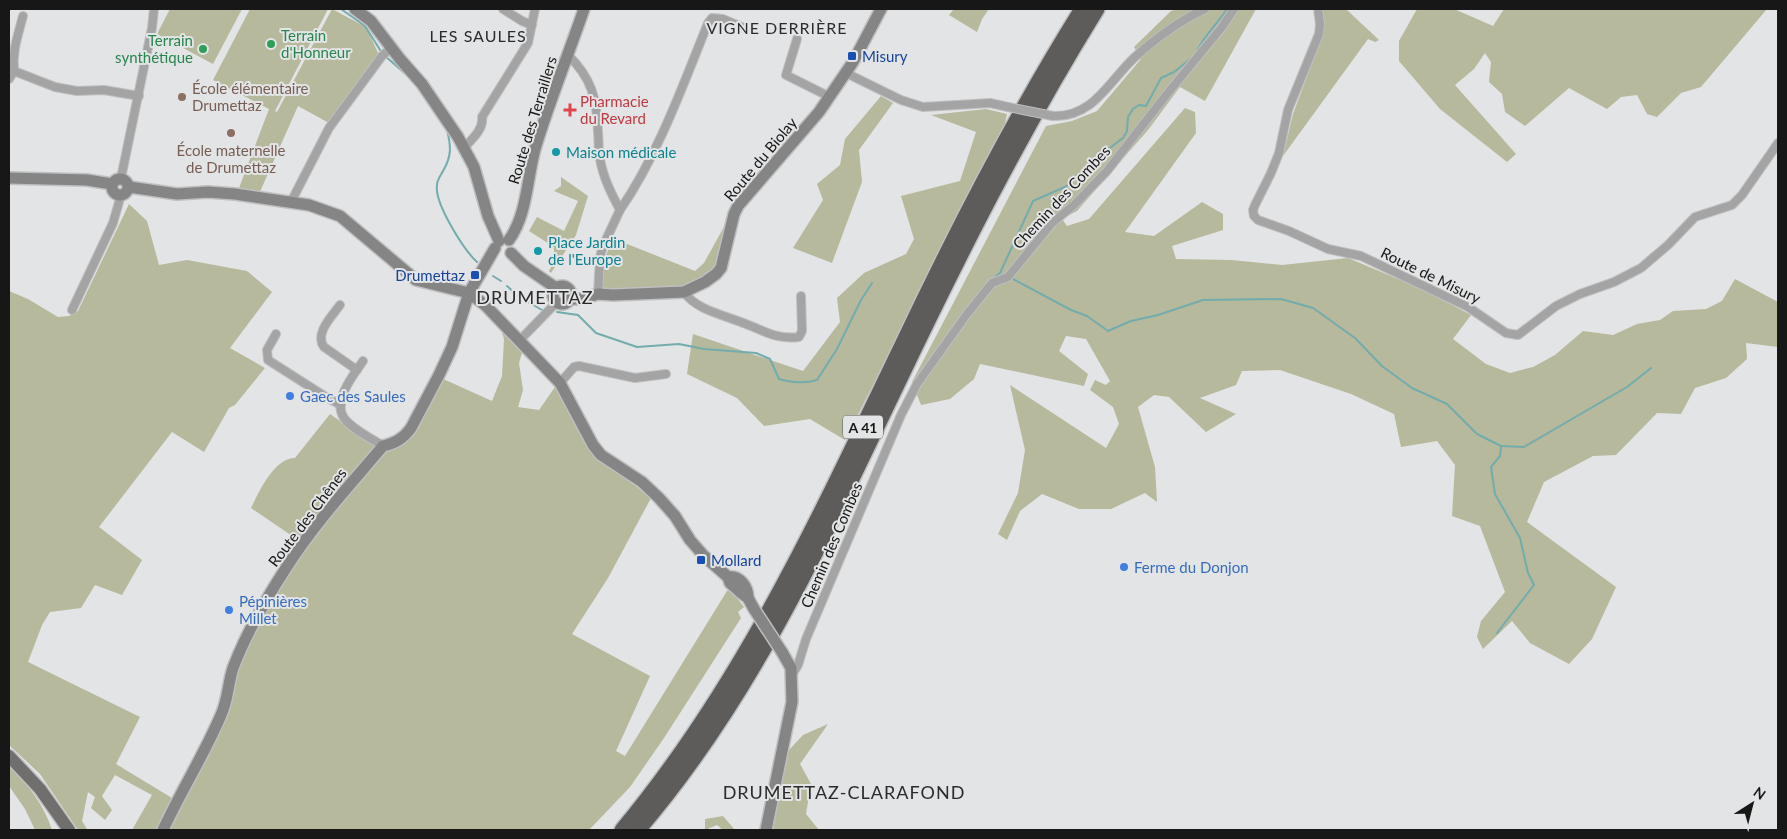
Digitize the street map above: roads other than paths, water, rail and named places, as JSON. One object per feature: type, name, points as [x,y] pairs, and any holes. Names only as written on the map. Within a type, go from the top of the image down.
[{"type":"highway","name":"A 41","points":[[622,830],[690,741],[766,619],[820,517],[907,334],[986,176],[1032,92],[1082,9]]},
{"type":"highway","name":"A 41","points":[[638,830],[712,732],[778,624],[812,559],[996,184],[1049,88],[1097,9]]},
{"type":"main road","points":[[9,756],[24,771],[69,830]]},
{"type":"main road","points":[[45,797],[61,830]]},
{"type":"street","points":[[72,310],[113,223],[139,96],[154,9]]},
{"type":"street","points":[[355,9],[370,20],[386,52],[422,84],[464,148],[474,167],[504,244],[524,266],[552,287],[566,287],[571,297],[564,304],[556,303]]},
{"type":"street","points":[[503,9],[532,25]]},
{"type":"street","points":[[464,148],[481,128],[482,116],[528,43],[535,9]]},
{"type":"street","name":"Route des Terraillers","points":[[487,263],[504,244],[519,222],[536,148],[553,92],[584,9]]},
{"type":"street","name":"Route du Biolay","points":[[571,297],[684,292],[705,282],[716,274],[724,259],[734,214],[738,206],[819,112],[846,73],[881,9]]},
{"type":"street","points":[[846,73],[901,100],[923,107],[990,104],[1053,116],[1068,115],[1091,105],[1133,58],[1176,25],[1205,9]]},
{"type":"street","name":"Chemin des Combes","points":[[791,676],[798,665],[806,639],[901,415],[917,384],[967,314],[992,283],[1008,277],[1052,223],[1074,205],[1107,171],[1222,27],[1234,9]]},
{"type":"street","name":"Route de Misury","points":[[1318,9],[1319,34],[1288,110],[1279,153],[1253,210],[1254,216],[1258,220],[1289,230],[1328,249],[1361,256],[1468,306],[1506,333],[1518,335],[1556,306],[1580,294],[1614,282],[1641,268],[1668,245],[1695,217],[1732,204],[1742,195],[1778,143]]},
{"type":"street","points":[[9,79],[14,71],[14,50],[23,16]]},
{"type":"street","points":[[594,295],[603,246],[620,210],[635,186],[662,133],[708,23],[712,18],[723,19],[744,28]]},
{"type":"street","points":[[797,39],[786,75],[830,96]]},
{"type":"street","points":[[291,202],[329,128],[386,52]]},
{"type":"street","points":[[567,54],[584,72],[592,90],[597,114],[600,158],[605,180],[620,210]]},
{"type":"street","points":[[14,71],[55,87],[77,91],[104,90],[139,96]]},
{"type":"street","points":[[9,178],[87,180],[177,194],[245,196],[309,205],[340,216],[416,280],[469,293],[485,305],[560,383],[593,445],[601,455],[648,487],[675,516],[690,540],[704,556],[728,577],[737,578],[745,584],[748,598],[754,610],[791,668],[792,695],[790,711],[766,830]]},
{"type":"street","name":"Route des Chênes","points":[[163,830],[221,716],[227,699],[232,671],[242,648],[276,585],[321,519],[383,446],[396,442],[411,428],[440,375],[452,347],[469,293],[487,263]]},
{"type":"street","points":[[552,287],[552,296],[556,303]]},
{"type":"street","points":[[684,292],[687,297],[712,312],[747,324],[764,333],[774,336],[795,337],[799,336],[802,331],[801,296]]},
{"type":"street","points":[[519,340],[556,303]]},
{"type":"street","points":[[340,305],[320,338],[324,347],[357,370]]},
{"type":"street","points":[[276,334],[267,350],[268,360],[312,389],[341,405]]},
{"type":"street","points":[[363,361],[346,388],[341,405],[342,413],[348,422],[383,446]]},
{"type":"street","points":[[560,383],[574,367],[579,366],[635,378],[666,374]]},
{"type":"waterway","points":[[341,9],[365,26],[382,53]]},
{"type":"waterway","points":[[1197,51],[1203,40],[1227,9]]},
{"type":"waterway","points":[[385,56],[408,76]]},
{"type":"waterway","points":[[995,277],[1000,273],[1033,201],[1067,186],[1077,175],[1089,174],[1102,154],[1123,138],[1127,131],[1128,117],[1133,109],[1139,105],[1146,106],[1161,78],[1174,72],[1193,57]]},
{"type":"waterway","points":[[447,130],[450,146],[449,156],[438,181],[437,193],[451,226],[477,262]]},
{"type":"waterway","points":[[493,276],[501,281]]},
{"type":"waterway","points":[[1013,279],[1071,310],[1087,316],[1108,331],[1131,321],[1158,315],[1203,300],[1281,299],[1313,308],[1355,338],[1382,366],[1412,388],[1447,404],[1477,434],[1501,446],[1524,447],[1627,387],[1651,368]]},
{"type":"waterway","points":[[557,312],[578,315],[596,333],[637,347],[679,344],[704,349],[756,353],[770,359],[779,379],[808,382],[817,380],[837,349],[861,300],[872,283]]},
{"type":"waterway","points":[[507,286],[519,297],[542,310]]},
{"type":"waterway","points":[[1497,633],[1534,585],[1528,573],[1520,538],[1495,494],[1491,467],[1500,456],[1501,447]]},
{"type":"place","name":"Terrain d'Honneur","points":[[271,44]]},
{"type":"place","name":"Terrain synthétique","points":[[203,49]]},
{"type":"place","name":"Misury","points":[[852,56]]},
{"type":"place","name":"École élémentaire Drumettaz","points":[[182,97]]},
{"type":"place","name":"Pharmacie du Revard","points":[[570,110]]},
{"type":"place","name":"École maternelle de Drumettaz","points":[[231,133]]},
{"type":"place","name":"Maison médicale","points":[[556,152]]},
{"type":"place","name":"Place Jardin de l'Europe","points":[[538,251]]},
{"type":"place","name":"Drumettaz","points":[[475,275]]},
{"type":"place","name":"Gaec des Saules","points":[[290,396]]},
{"type":"place","name":"Mollard","points":[[701,560]]},
{"type":"place","name":"Ferme du Donjon","points":[[1124,567]]},
{"type":"place","name":"Pépinières Millet","points":[[229,610]]},
{"type":"district","name":"VIGNE DERRIÈRE","points":[[777,27]]},
{"type":"district","name":"LES SAULES","points":[[478,35]]},
{"type":"district","name":"DRUMETTAZ","points":[[535,297]]},
{"type":"district","name":"DRUMETTAZ-CLARAFOND","points":[[844,792]]}]
